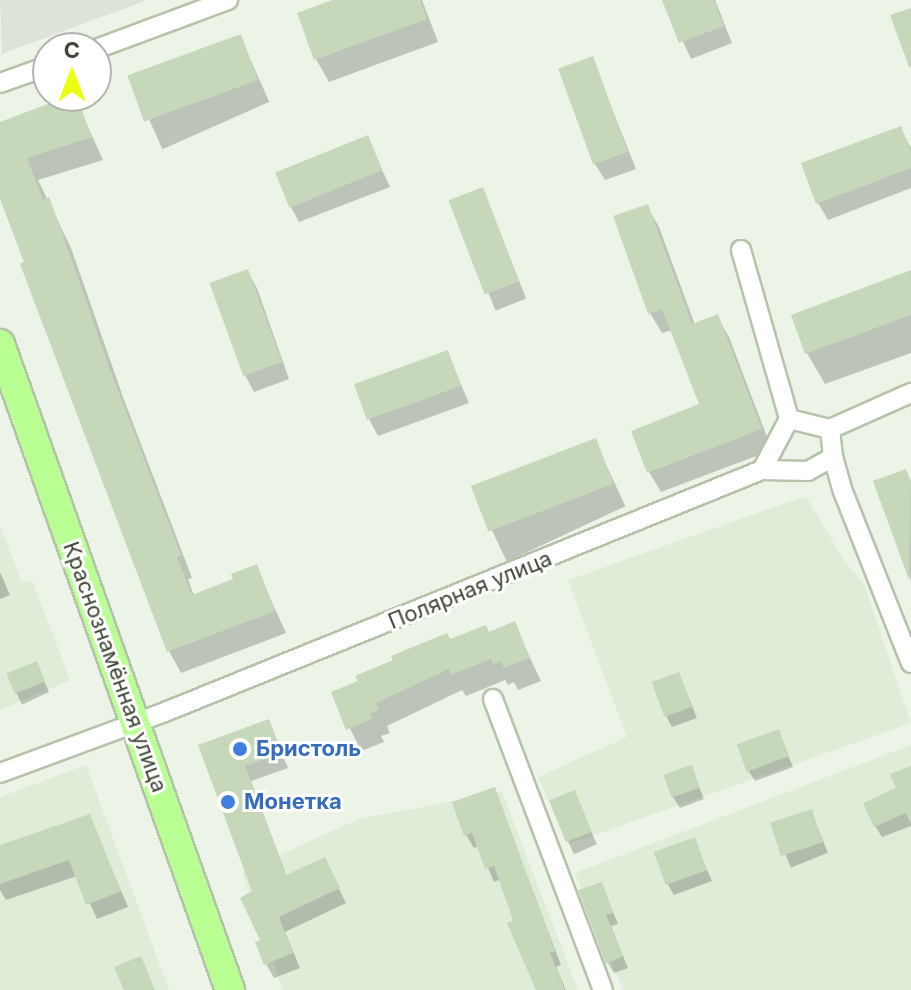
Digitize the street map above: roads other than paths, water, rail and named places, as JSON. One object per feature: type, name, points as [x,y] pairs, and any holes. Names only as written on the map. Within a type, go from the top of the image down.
[{"type":"main road","name":"Краснознамённая улица","points":[[0,344],[230,990]]},
{"type":"street","points":[[112,43],[228,0]]},
{"type":"street","points":[[0,83],[32,72]]},
{"type":"street","points":[[741,250],[789,419],[762,470],[808,471],[833,457]]},
{"type":"street","points":[[789,419],[830,429],[911,393]]},
{"type":"street","points":[[830,429],[833,457],[911,663]]},
{"type":"street","name":"Полярная улица","points":[[0,773],[135,724],[762,470]]},
{"type":"street","points":[[493,699],[603,990]]},
{"type":"place","name":"Бристоль","points":[[240,749]]},
{"type":"place","name":"Монетка","points":[[228,802]]}]
